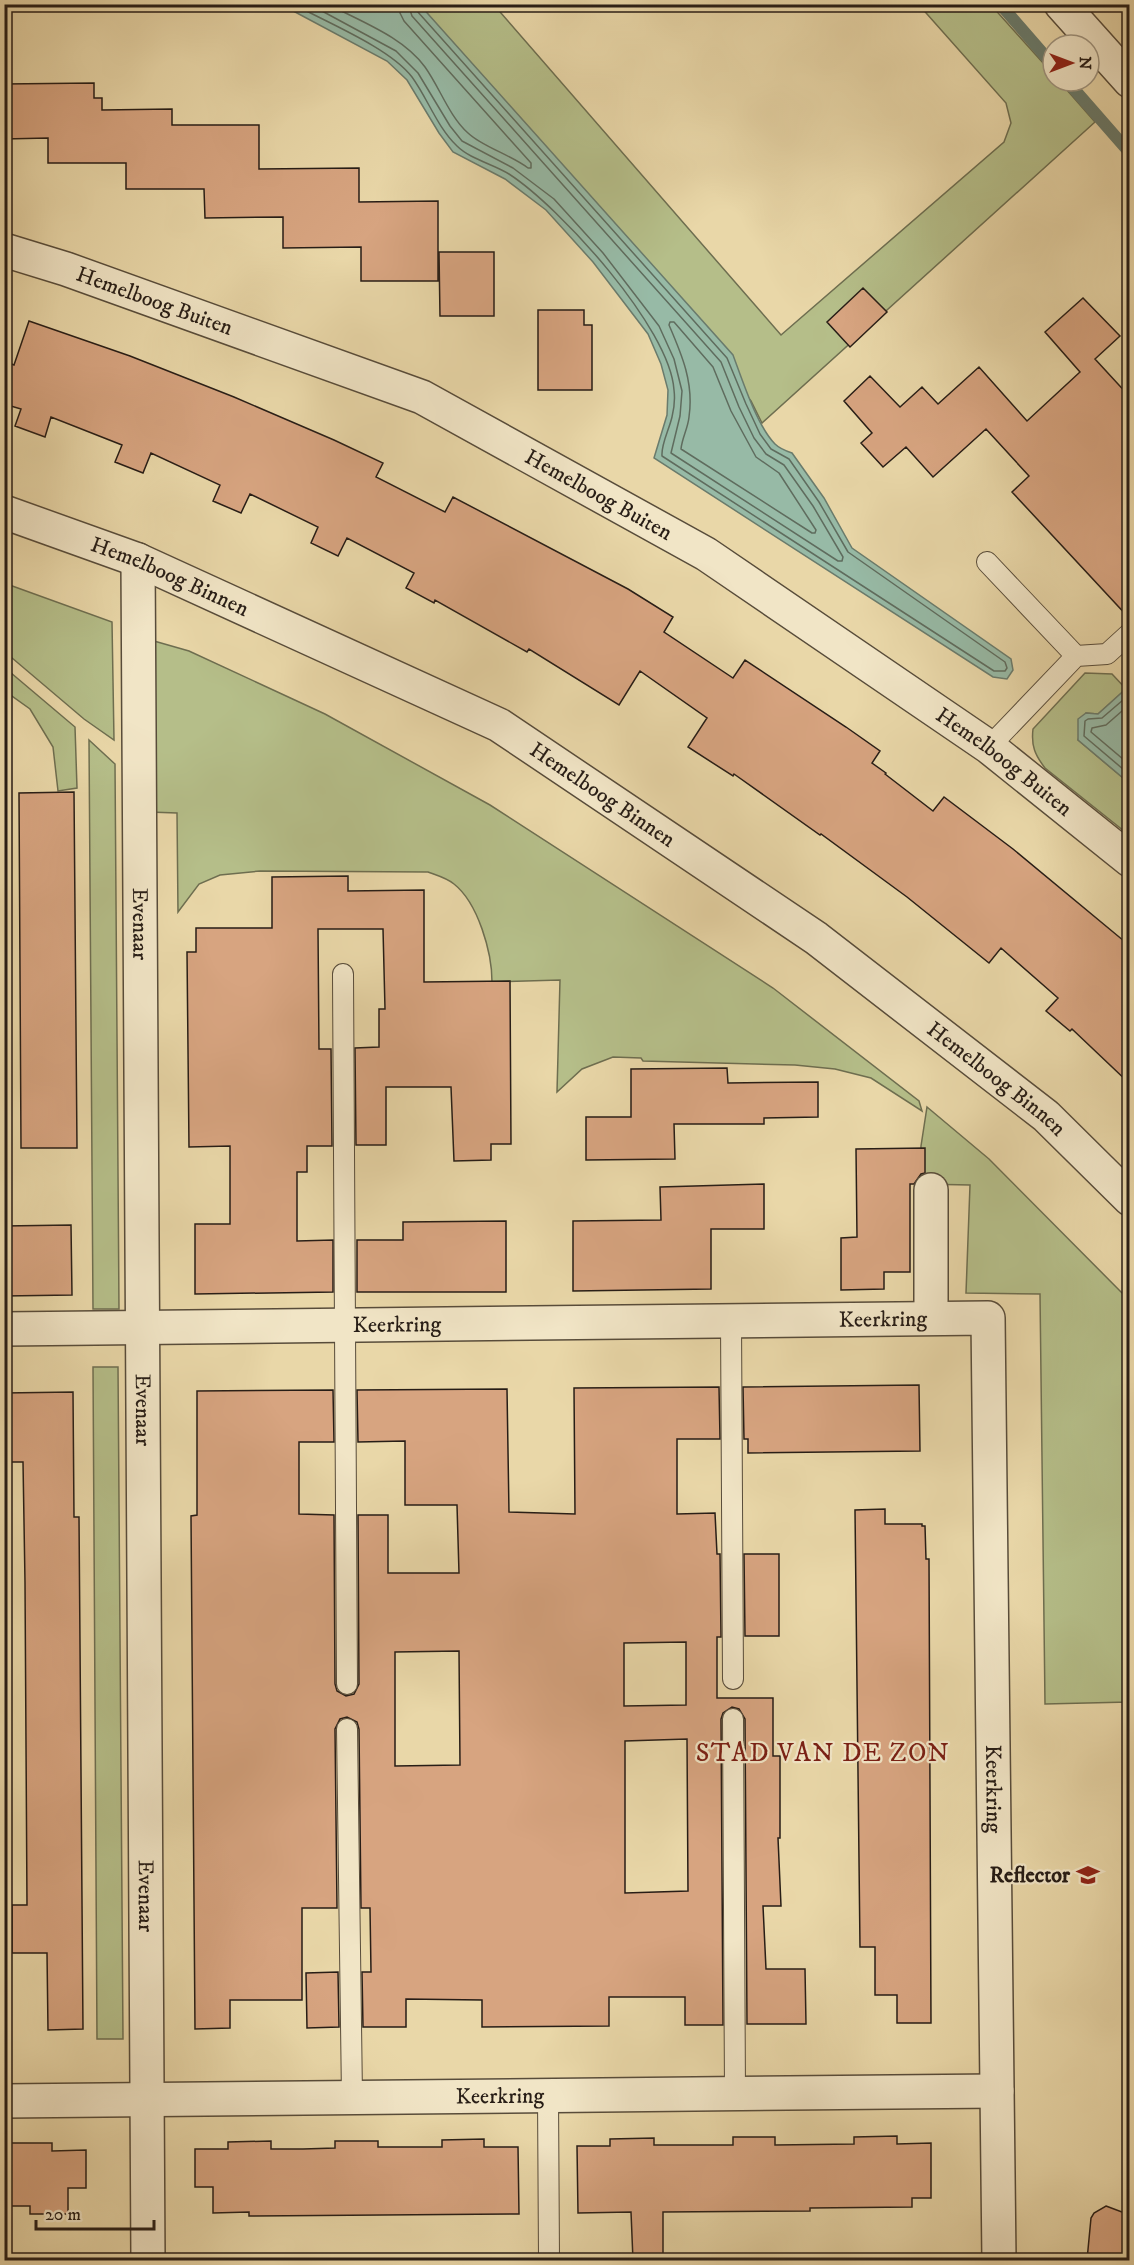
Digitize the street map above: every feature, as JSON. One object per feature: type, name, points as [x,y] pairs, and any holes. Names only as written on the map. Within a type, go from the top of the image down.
[{"type":"street","points":[[1061,4],[1130,81]]},
{"type":"street","name":"Hemelboog Buiten","points":[[4,250],[77,273],[422,397],[706,554],[989,747],[1130,860]]},
{"type":"street","name":"Hemelboog Binnen","points":[[4,512],[138,560],[499,725],[816,938],[1046,1116],[1130,1199]]},
{"type":"street","name":"Evenaar","points":[[138,560],[148,2260]]},
{"type":"street","points":[[931,1190],[931,1318]]},
{"type":"street","name":"Keerkring","points":[[4,1329],[988,1318],[999,2260]]},
{"type":"street","name":"Keerkring","points":[[4,2101],[997,2091]]},
{"type":"lane","points":[[987,562],[1076,656]]},
{"type":"lane","points":[[989,747],[1076,656],[1107,654],[1130,633]]},
{"type":"lane","points":[[343,974],[347,1684]]},
{"type":"lane","points":[[731,1320],[733,1678]]},
{"type":"lane","points":[[733,1719],[735,2093]]},
{"type":"lane","points":[[347,1729],[352,2097]]},
{"type":"lane","points":[[548,2095],[549,2260]]},
{"type":"green space","points":[[420,5],[494,5],[781,335],[1004,142],[1011,123],[1006,103],[919,5],[991,5],[1041,61],[1041,93],[1070,93],[1095,122],[762,423],[751,401]]},
{"type":"green space","points":[[4,583],[112,622],[114,740],[84,719],[5,652]]},
{"type":"green space","points":[[147,639],[189,651],[325,714],[490,805],[773,988],[919,1101],[922,1111],[871,1078],[835,1069],[795,1065],[643,1061],[641,1058],[613,1057],[582,1069],[557,1092],[560,980],[492,982],[486,943],[477,915],[463,892],[451,882],[428,872],[260,871],[220,875],[199,884],[178,912],[177,813],[149,812]]},
{"type":"green space","points":[[4,667],[75,727],[77,788],[58,791],[53,747],[30,709],[5,691]]},
{"type":"green space","points":[[1085,673],[1112,674],[1126,689],[1098,714],[1086,713],[1078,740],[1129,783],[1129,835],[1045,768],[1034,750],[1033,729]]},
{"type":"green space","points":[[89,740],[115,764],[119,1309],[93,1309]]},
{"type":"green space","points":[[927,1107],[989,1159],[1129,1300],[1129,1702],[1045,1704],[1040,1294],[966,1293],[970,1185],[920,1184],[921,1146]]},
{"type":"green space","points":[[93,1367],[118,1367],[123,2039],[97,2039]]},
{"type":"water","points":[[282,5],[420,5],[733,355],[751,402],[768,436],[781,449],[792,453],[824,498],[852,548],[1011,659],[1013,670],[1007,679],[993,677],[654,458],[667,415],[668,390],[661,364],[648,334],[593,262],[546,210],[505,179],[453,152],[407,80],[387,61]]},
{"type":"water","points":[[1129,686],[1129,783],[1078,740],[1078,719],[1086,713],[1098,714]]},
{"type":"building","points":[[94,83],[94,98],[102,98],[102,110],[172,109],[172,125],[259,125],[259,169],[359,168],[359,202],[438,201],[438,281],[361,281],[361,247],[283,248],[283,217],[205,218],[204,189],[126,189],[126,163],[48,163],[48,138],[4,139],[4,84]]},
{"type":"building","points":[[439,252],[494,252],[494,316],[440,316]]},
{"type":"building","points":[[863,288],[887,312],[850,347],[827,322]]},
{"type":"building","points":[[1083,298],[1120,336],[1095,359],[1130,397],[1130,619],[1012,492],[1029,476],[986,429],[933,477],[906,447],[883,467],[861,443],[872,433],[844,401],[870,376],[900,407],[922,387],[938,404],[979,367],[1027,421],[1080,372],[1045,332]]},
{"type":"building","points":[[538,310],[584,310],[584,325],[592,325],[592,390],[538,390]]},
{"type":"building","points":[[29,321],[130,356],[334,440],[383,463],[376,477],[445,512],[453,497],[628,589],[673,617],[664,632],[733,678],[745,660],[846,727],[880,751],[872,763],[885,774],[933,811],[944,797],[1013,849],[1130,946],[1130,1084],[1072,1029],[1070,1031],[1046,1011],[1058,998],[1001,948],[989,963],[907,897],[821,834],[734,774],[733,776],[688,747],[707,718],[640,671],[619,705],[529,649],[527,652],[435,600],[434,603],[406,588],[414,573],[347,538],[338,556],[311,543],[318,527],[250,494],[241,513],[213,501],[220,485],[151,453],[143,473],[115,462],[122,445],[51,417],[45,437],[15,426],[21,409],[4,404],[4,361],[14,365]]},
{"type":"building","points":[[74,792],[77,1148],[21,1148],[19,793]]},
{"type":"building","points":[[348,876],[348,891],[424,890],[424,982],[510,981],[511,1144],[491,1144],[491,1160],[454,1161],[451,1087],[386,1087],[386,1145],[356,1145],[355,1048],[379,1047],[379,1009],[385,1009],[383,929],[318,929],[319,1049],[331,1049],[332,1146],[307,1146],[307,1172],[297,1172],[297,1241],[333,1240],[333,1292],[195,1294],[195,1224],[230,1224],[230,1146],[189,1147],[187,952],[196,952],[196,928],[272,928],[272,877]]},
{"type":"building","points":[[727,1068],[728,1083],[818,1082],[818,1117],[764,1118],[764,1124],[674,1124],[675,1159],[586,1160],[586,1117],[631,1117],[631,1069]]},
{"type":"building","points":[[925,1148],[925,1173],[921,1174],[914,1184],[910,1184],[910,1272],[884,1272],[884,1289],[841,1290],[841,1238],[857,1237],[856,1149]]},
{"type":"building","points":[[764,1184],[764,1229],[711,1229],[711,1289],[573,1291],[573,1221],[661,1220],[660,1187]]},
{"type":"building","points":[[506,1221],[506,1292],[357,1292],[357,1240],[403,1240],[403,1222]]},
{"type":"building","points":[[71,1225],[72,1295],[4,1296],[4,1226]]},
{"type":"building","points":[[919,1385],[920,1451],[748,1453],[748,1439],[744,1439],[743,1387]]},
{"type":"building","points":[[719,1387],[720,1439],[677,1439],[677,1514],[715,1513],[717,1554],[720,1554],[721,1637],[717,1637],[717,1698],[773,1698],[773,1756],[780,1756],[780,1838],[778,1838],[781,1906],[763,1906],[766,1969],[805,1969],[806,2024],[747,2024],[745,1719],[739,1709],[732,1707],[723,1713],[721,1719],[723,2025],[685,2025],[685,1997],[609,1997],[609,2026],[482,2027],[482,2000],[406,1999],[406,2027],[363,2027],[362,1972],[371,1972],[370,1908],[361,1908],[359,1729],[357,1722],[347,1717],[340,1719],[335,1729],[337,1908],[302,1908],[302,2000],[230,2000],[230,2028],[195,2029],[191,1516],[197,1515],[197,1391],[333,1390],[334,1442],[299,1442],[299,1514],[334,1515],[335,1684],[337,1691],[346,1696],[354,1694],[359,1684],[358,1515],[388,1515],[388,1573],[459,1573],[457,1505],[405,1505],[405,1441],[358,1442],[357,1390],[507,1389],[509,1512],[575,1514],[574,1388]],"holes":[[[686,1642],[686,1705],[624,1706],[624,1643]],[[459,1651],[460,1765],[395,1766],[395,1652]],[[687,1739],[688,1891],[625,1893],[625,1741]]]},
{"type":"building","points":[[73,1392],[74,1517],[79,1517],[83,2029],[48,2030],[47,1953],[12,1953],[12,1905],[27,1905],[25,1582],[23,1462],[4,1462],[4,1393]]},
{"type":"building","points":[[885,1509],[885,1524],[922,1524],[925,1526],[926,1559],[929,1559],[931,2023],[897,2023],[897,1995],[875,1995],[875,1947],[860,1947],[855,1510]]},
{"type":"building","points":[[744,1554],[779,1554],[779,1636],[745,1636]]},
{"type":"building","points":[[338,1972],[339,2027],[307,2028],[306,1973]]},
{"type":"building","points":[[897,2136],[897,2144],[931,2143],[931,2198],[912,2198],[912,2207],[810,2208],[810,2211],[663,2212],[663,2260],[633,2260],[631,2212],[578,2213],[577,2146],[610,2146],[610,2139],[654,2138],[654,2145],[733,2145],[733,2137],[775,2137],[775,2145],[854,2144],[854,2137]]},
{"type":"building","points":[[484,2139],[484,2147],[518,2147],[519,2214],[249,2216],[249,2212],[213,2213],[213,2187],[195,2187],[195,2149],[228,2149],[228,2142],[271,2141],[271,2149],[303,2149],[335,2148],[335,2141],[378,2141],[378,2147],[442,2147],[442,2140]]},
{"type":"building","points":[[10,2143],[52,2143],[52,2151],[86,2150],[86,2188],[68,2188],[68,2214],[30,2214],[30,2206],[4,2206],[4,2151],[10,2151]]},
{"type":"building","points":[[1106,2206],[1130,2215],[1130,2260],[1087,2260],[1091,2218],[1094,2213]]},
{"type":"waterway","points":[[1000,4],[1041,51]]},
{"type":"waterway","points":[[1078,93],[1130,153]]},
{"type":"place","name":"Reflector","points":[[1088,1875]]},
{"type":"district","name":"STAD VAN DE ZON","points":[[823,1753]]}]
